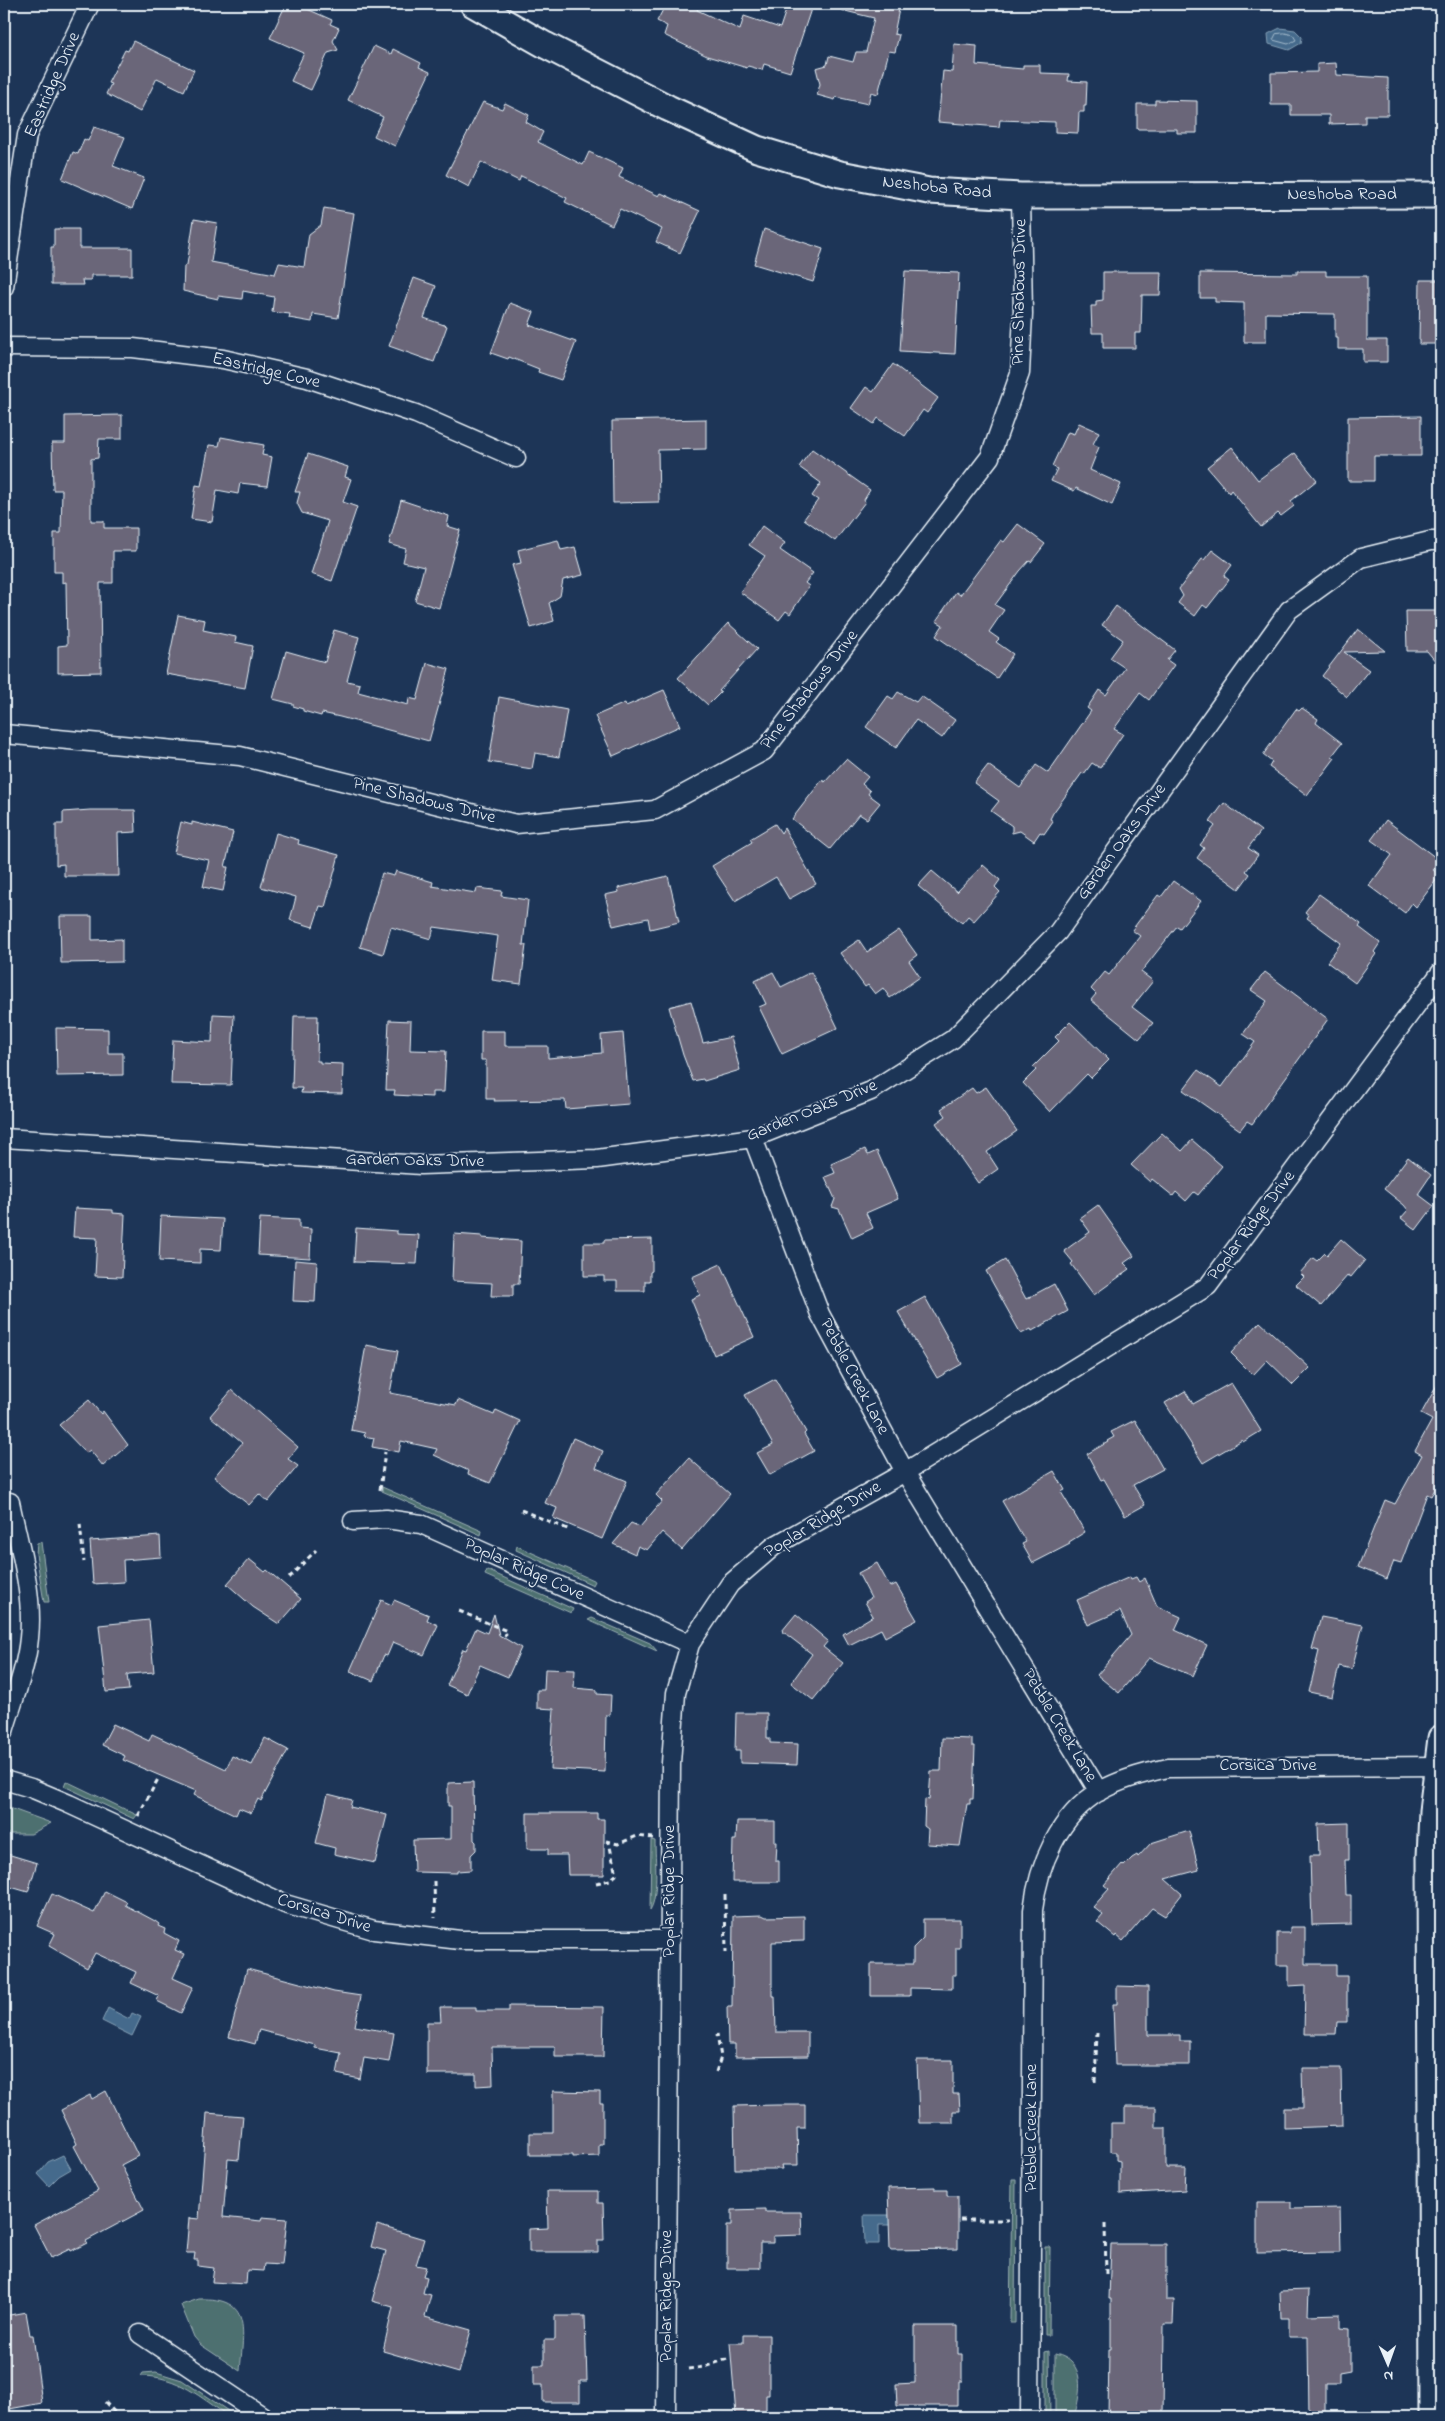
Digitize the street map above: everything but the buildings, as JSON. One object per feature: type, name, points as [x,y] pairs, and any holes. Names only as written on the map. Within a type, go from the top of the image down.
[{"type":"street","name":"Eastridge Drive","points":[[4,287],[27,135],[90,4]]},
{"type":"street","name":"Neshoba Road","points":[[473,4],[545,46],[668,108],[758,149],[840,174],[919,189],[1021,196],[1441,196]]},
{"type":"street","name":"Pine Shadows Drive","points":[[4,734],[240,756],[516,824],[655,810],[764,751],[990,457],[1020,373],[1023,314],[1021,196]]},
{"type":"street","name":"Eastridge Cove","points":[[4,347],[133,348],[242,363],[307,378],[416,414],[516,458]]},
{"type":"street","name":"Garden Oaks Drive","points":[[4,1138],[421,1165],[598,1159],[753,1138],[870,1091],[952,1039],[1058,932],[1289,610],[1361,558],[1430,541],[1441,541]]},
{"type":"street","name":"Poplar Ridge Drive","points":[[666,2417],[672,1730],[676,1693],[690,1644],[730,1584],[752,1563],[774,1546],[905,1472],[1208,1286],[1441,972]]},
{"type":"street","name":"Pebble Creek Lane","points":[[753,1138],[820,1314],[905,1472],[1099,1792],[1073,1814],[1056,1837],[1036,1885],[1033,1910],[1030,2417]]},
{"type":"street","points":[[4,1731],[20,1683],[29,1630],[27,1587],[10,1502]]},
{"type":"street","name":"Poplar Ridge Cove","points":[[353,1521],[386,1519],[421,1524],[690,1644]]},
{"type":"street","points":[[1432,2417],[1436,2139],[1430,1857],[1441,1738]]},
{"type":"street","name":"Corsica Drive","points":[[1099,1792],[1138,1774],[1168,1768],[1439,1766]]},
{"type":"street","name":"Corsica Drive","points":[[4,1780],[31,1788],[70,1804],[285,1904],[374,1930],[460,1940],[669,1940]]},
{"type":"street","points":[[140,2334],[264,2417]]},
{"type":"path","points":[[380,1490],[385,1452]]},
{"type":"path","points":[[522,1510],[570,1530]]},
{"type":"path","points":[[80,1524],[84,1562]]},
{"type":"path","points":[[289,1578],[316,1550]]},
{"type":"path","points":[[459,1610],[507,1631],[505,1636]]},
{"type":"path","points":[[136,1820],[158,1779]]},
{"type":"path","points":[[596,1883],[610,1880],[616,1874],[607,1841],[618,1844],[637,1836],[655,1838]]},
{"type":"path","points":[[434,1881],[435,1922]]},
{"type":"path","points":[[725,1895],[726,1953]]},
{"type":"path","points":[[1095,2082],[1097,2033]]},
{"type":"path","points":[[716,2072],[721,2057],[717,2034]]},
{"type":"path","points":[[960,2220],[1009,2220]]},
{"type":"path","points":[[1105,2224],[1106,2274]]},
{"type":"path","points":[[688,2369],[704,2367],[727,2360]]},
{"type":"path","points":[[105,2402],[119,2417]]},
{"type":"green space","points":[[382,1487],[482,1531],[481,1535],[382,1491]]},
{"type":"green space","points":[[41,1542],[49,1602],[44,1602],[36,1554],[37,1543]]},
{"type":"green space","points":[[517,1546],[595,1581],[593,1585],[516,1550]]},
{"type":"green space","points":[[487,1570],[573,1609],[571,1613],[485,1575]]},
{"type":"green space","points":[[592,1618],[650,1643],[657,1651],[588,1620]]},
{"type":"green space","points":[[66,1781],[137,1815],[134,1819],[64,1786]]},
{"type":"green space","points":[[4,1806],[51,1823],[31,1834],[4,1834]]},
{"type":"green space","points":[[651,1840],[655,1841],[656,1877],[655,1896],[650,1910]]},
{"type":"green space","points":[[1012,2179],[1016,2179],[1015,2323],[1010,2323]]},
{"type":"green space","points":[[1045,2247],[1050,2247],[1049,2335],[1045,2335]]},
{"type":"green space","points":[[199,2299],[216,2300],[229,2304],[236,2310],[241,2319],[243,2330],[240,2371],[201,2345],[194,2337],[181,2305]]},
{"type":"green space","points":[[1049,2351],[1050,2417],[1045,2417],[1045,2352]]},
{"type":"green space","points":[[1055,2354],[1072,2363],[1077,2371],[1080,2388],[1074,2417],[1055,2417]]},
{"type":"green space","points":[[156,2372],[182,2380],[237,2417],[230,2417],[178,2384],[154,2377],[141,2376],[143,2373]]},
{"type":"water","points":[[1280,28],[1295,30],[1302,37],[1301,43],[1289,50],[1269,44],[1268,34]]},
{"type":"water","points":[[108,2008],[129,2019],[132,2013],[141,2017],[132,2036],[102,2021]]},
{"type":"water","points":[[63,2155],[71,2169],[59,2176],[49,2186],[38,2174],[48,2162]]},
{"type":"water","points":[[864,2215],[899,2215],[899,2225],[879,2225],[879,2244],[865,2244]]}]
